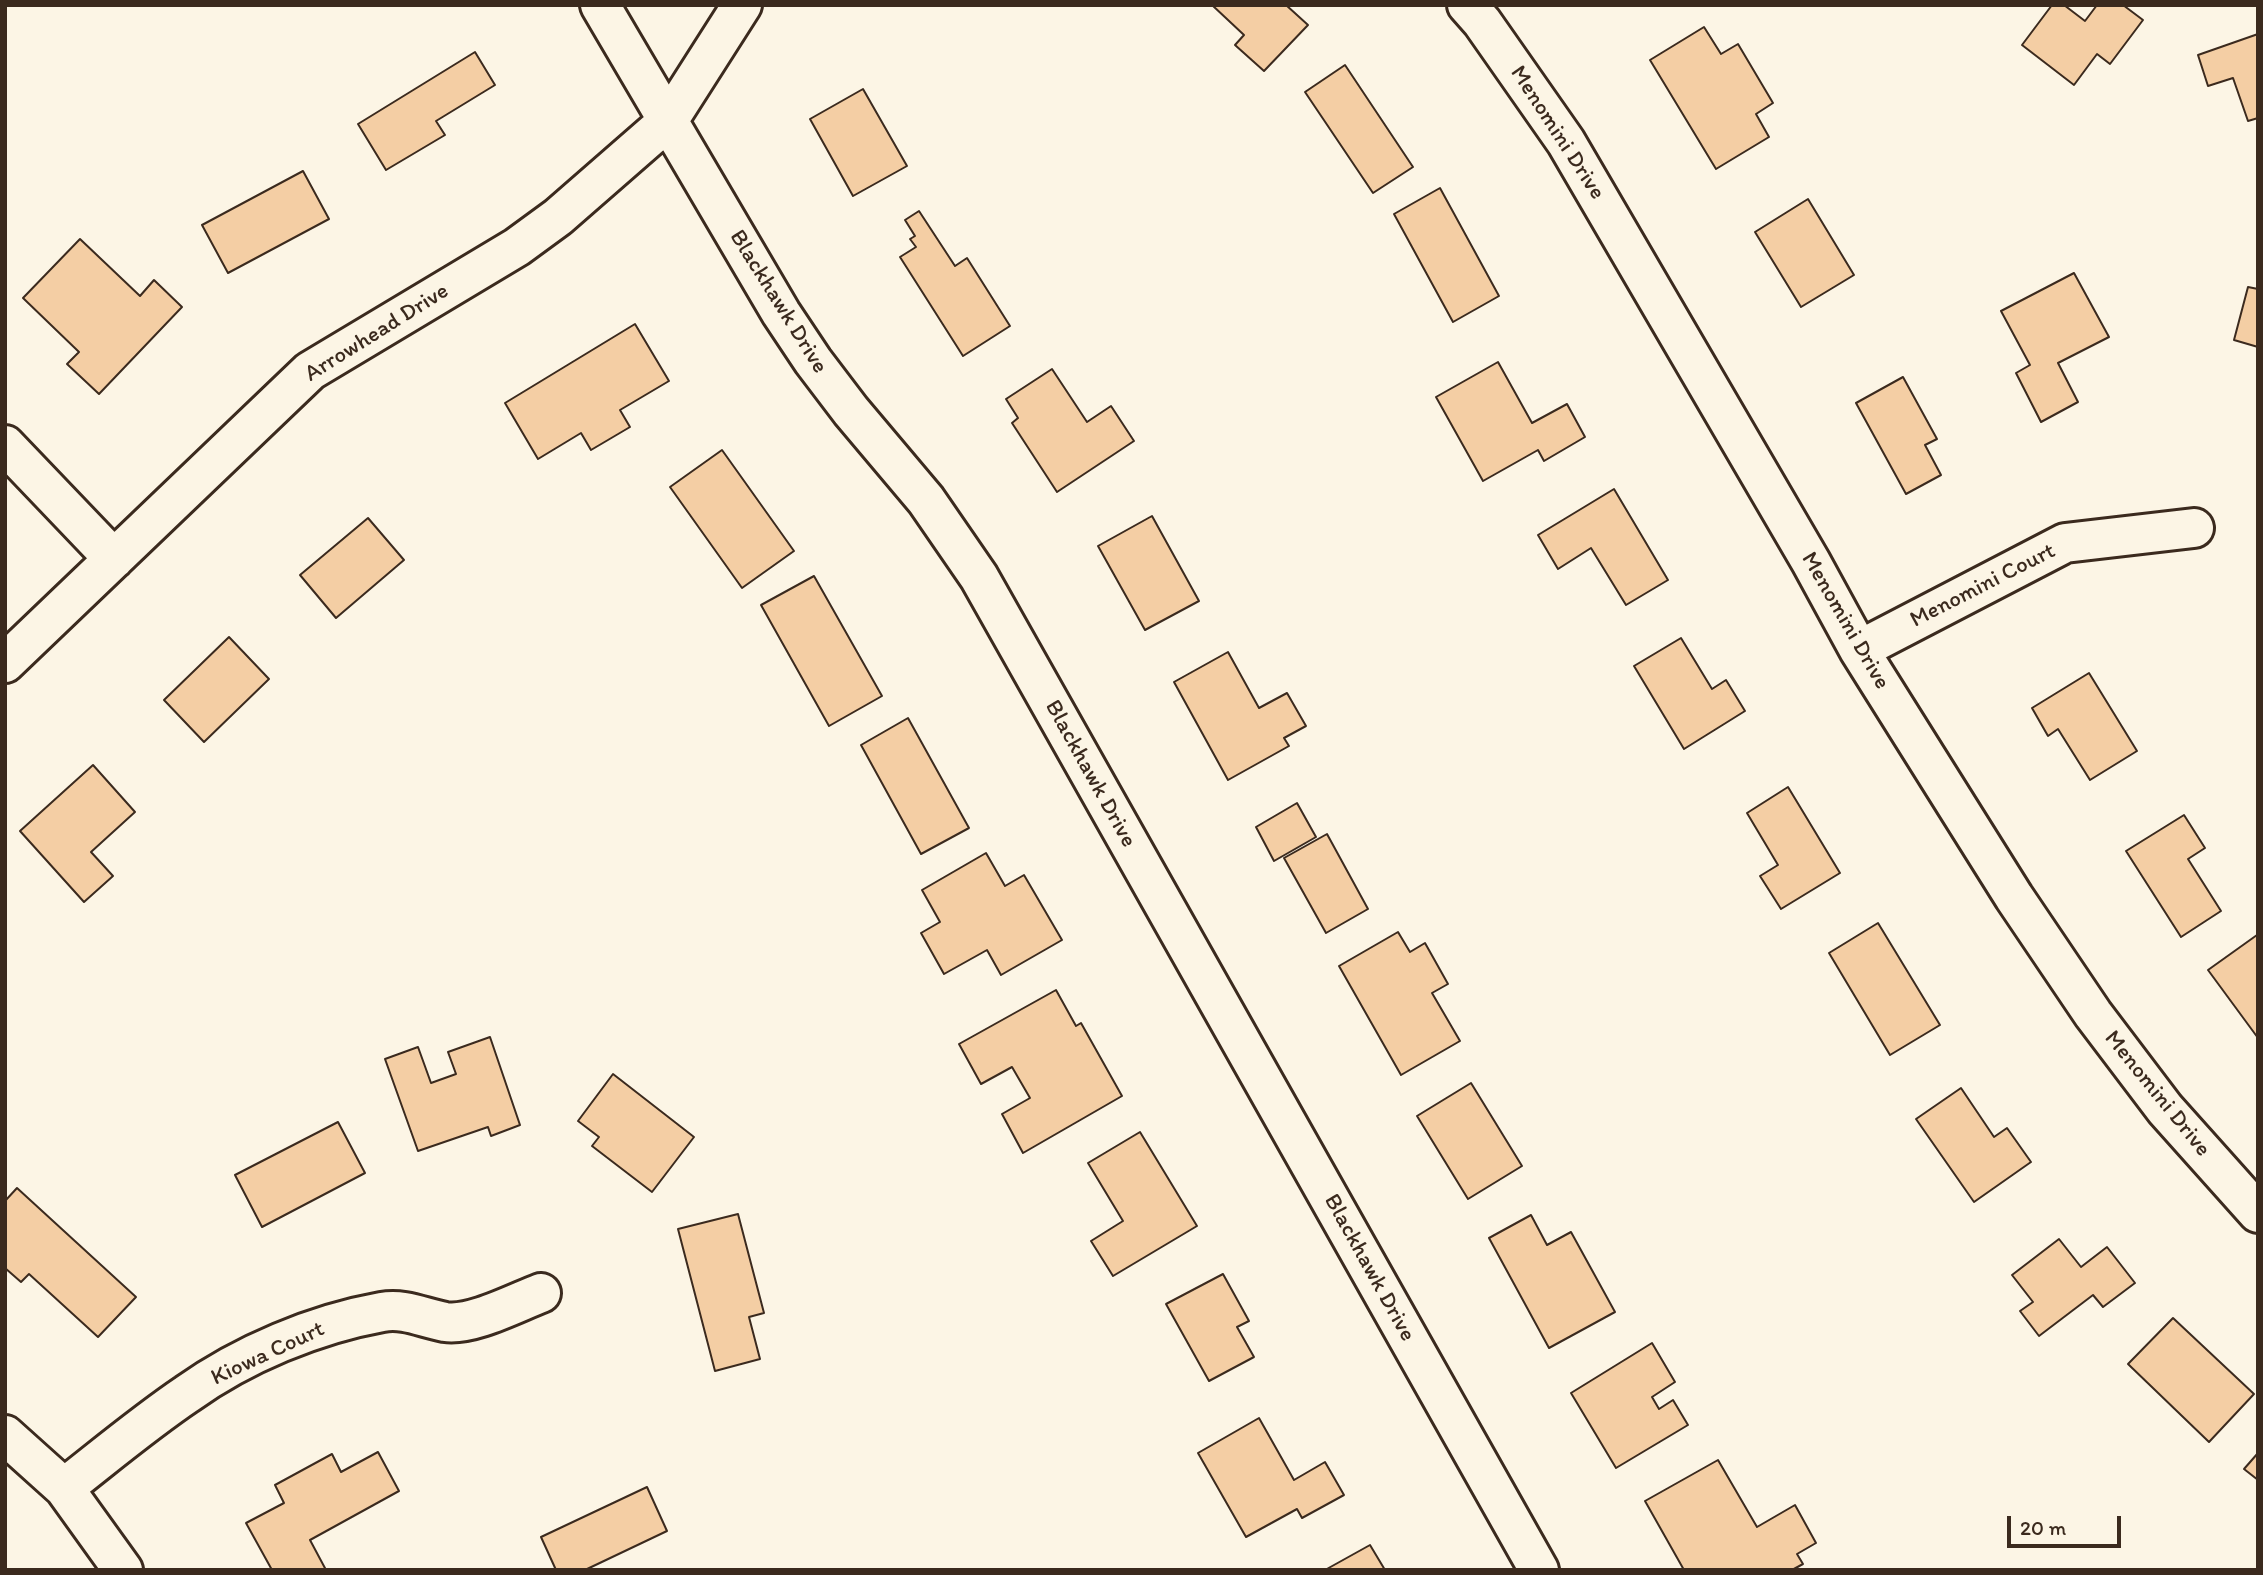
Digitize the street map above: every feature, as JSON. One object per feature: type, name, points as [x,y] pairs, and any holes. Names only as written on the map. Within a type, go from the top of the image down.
[{"type":"street","name":"Blackhawk Drive","points":[[600,5],[781,313],[851,411],[926,500],[979,577],[1539,1570]]},
{"type":"street","name":"Arrowhead Drive","points":[[5,663],[310,371],[517,247],[558,217],[668,121],[742,5]]},
{"type":"street","name":"Menomini Drive","points":[[1467,5],[1498,43],[1566,142],[1811,562],[1859,650],[2014,897],[2092,1014],[2165,1109],[2258,1213]]},
{"type":"street","points":[[5,445],[114,559]]},
{"type":"street","name":"Menomini Court","points":[[1859,650],[2065,544],[2194,528]]},
{"type":"street","name":"Kiowa Court","points":[[64,1488],[186,1394],[214,1376],[288,1339],[335,1323],[384,1312],[404,1311],[446,1322],[466,1322],[541,1293]]},
{"type":"street","points":[[5,1435],[64,1488],[123,1570]]},
{"type":"building","points":[[1212,5],[1286,5],[1308,25],[1264,71],[1235,45],[1244,35]]},
{"type":"building","points":[[2052,5],[2064,5],[2085,21],[2097,5],[2123,5],[2143,20],[2110,64],[2097,54],[2074,85],[2022,45]]},
{"type":"building","points":[[1704,27],[1721,54],[1738,44],[1773,103],[1756,114],[1769,137],[1716,169],[1650,60]]},
{"type":"building","points":[[2258,34],[2258,118],[2248,121],[2233,78],[2208,86],[2198,55]]},
{"type":"building","points":[[475,52],[495,85],[436,121],[445,135],[386,170],[358,124]]},
{"type":"building","points":[[1345,65],[1413,167],[1373,193],[1305,92]]},
{"type":"building","points":[[863,89],[907,166],[853,196],[810,119]]},
{"type":"building","points":[[303,171],[329,219],[228,273],[202,225]]},
{"type":"building","points":[[1440,188],[1499,296],[1453,322],[1394,214]]},
{"type":"building","points":[[1808,199],[1854,275],[1801,307],[1755,232]]},
{"type":"building","points":[[919,211],[955,266],[967,258],[1010,326],[963,356],[900,257],[916,247],[910,239],[915,236],[905,220]]},
{"type":"building","points":[[80,239],[140,296],[154,280],[182,307],[99,394],[67,364],[79,352],[23,298]]},
{"type":"building","points":[[2074,273],[2109,337],[2058,363],[2078,402],[2041,422],[2016,373],[2030,365],[2001,311]]},
{"type":"building","points":[[2248,287],[2258,289],[2258,347],[2234,340]]},
{"type":"building","points":[[635,324],[669,381],[620,410],[630,427],[591,450],[581,433],[538,459],[505,403]]},
{"type":"building","points":[[1498,362],[1532,423],[1567,404],[1585,437],[1544,461],[1538,450],[1483,481],[1436,397]]},
{"type":"building","points":[[1052,369],[1087,422],[1111,406],[1134,441],[1057,492],[1012,423],[1018,418],[1006,399]]},
{"type":"building","points":[[1903,377],[1937,439],[1925,445],[1941,475],[1906,494],[1856,403]]},
{"type":"building","points":[[722,450],[794,551],[742,588],[670,487]]},
{"type":"building","points":[[1614,489],[1668,580],[1626,605],[1591,548],[1558,569],[1538,535]]},
{"type":"building","points":[[1152,516],[1199,601],[1145,630],[1098,546]]},
{"type":"building","points":[[368,518],[404,560],[336,618],[300,575]]},
{"type":"building","points":[[814,576],[882,696],[829,726],[761,605]]},
{"type":"building","points":[[229,637],[269,679],[204,742],[164,700]]},
{"type":"building","points":[[1681,638],[1712,689],[1726,680],[1745,711],[1684,749],[1634,666]]},
{"type":"building","points":[[1228,652],[1259,708],[1287,693],[1306,726],[1284,738],[1289,746],[1228,780],[1174,682]]},
{"type":"building","points":[[2089,673],[2137,751],[2090,780],[2058,729],[2048,736],[2032,708]]},
{"type":"building","points":[[908,718],[969,828],[921,854],[861,745]]},
{"type":"building","points":[[93,765],[135,812],[91,852],[113,876],[84,902],[20,831]]},
{"type":"building","points":[[1788,787],[1840,873],[1781,909],[1760,876],[1778,865],[1747,813]]},
{"type":"building","points":[[1297,803],[1316,837],[1274,861],[1256,827]]},
{"type":"building","points":[[2184,815],[2205,848],[2188,859],[2221,911],[2181,937],[2126,851]]},
{"type":"building","points":[[1327,834],[1368,909],[1326,933],[1284,858]]},
{"type":"building","points":[[986,853],[1005,886],[1024,875],[1062,940],[1001,975],[987,950],[944,974],[921,933],[940,922],[922,890]]},
{"type":"building","points":[[1878,923],[1940,1025],[1890,1055],[1829,953]]},
{"type":"building","points":[[1398,932],[1410,952],[1425,943],[1448,984],[1432,993],[1460,1041],[1401,1075],[1339,966]]},
{"type":"building","points":[[2258,936],[2258,1038],[2208,970]]},
{"type":"building","points":[[1056,990],[1076,1026],[1081,1023],[1122,1096],[1023,1153],[1002,1114],[1030,1098],[1012,1067],[981,1084],[959,1044]]},
{"type":"building","points":[[490,1037],[520,1125],[491,1136],[488,1127],[418,1151],[385,1059],[418,1047],[431,1083],[456,1074],[448,1052]]},
{"type":"building","points":[[613,1074],[694,1137],[652,1192],[592,1146],[599,1137],[578,1121]]},
{"type":"building","points":[[1471,1083],[1522,1166],[1468,1199],[1417,1116]]},
{"type":"building","points":[[1961,1088],[1994,1137],[2007,1128],[2031,1162],[1974,1202],[1916,1119]]},
{"type":"building","points":[[338,1122],[365,1173],[262,1227],[235,1175]]},
{"type":"building","points":[[1140,1132],[1197,1226],[1113,1276],[1091,1241],[1123,1221],[1088,1163]]},
{"type":"building","points":[[17,1188],[136,1297],[98,1337],[29,1274],[21,1282],[5,1268],[5,1201]]},
{"type":"building","points":[[738,1214],[764,1313],[749,1317],[760,1359],[715,1371],[678,1229]]},
{"type":"building","points":[[1531,1215],[1547,1245],[1571,1232],[1615,1312],[1549,1348],[1489,1238]]},
{"type":"building","points":[[2059,1239],[2081,1267],[2107,1247],[2135,1283],[2103,1307],[2093,1295],[2039,1336],[2020,1311],[2033,1302],[2012,1275]]},
{"type":"building","points":[[1223,1274],[1249,1321],[1237,1327],[1254,1357],[1209,1381],[1166,1304]]},
{"type":"building","points":[[2173,1318],[2254,1394],[2209,1442],[2128,1364]]},
{"type":"building","points":[[1652,1343],[1675,1382],[1652,1397],[1659,1409],[1673,1400],[1688,1425],[1616,1468],[1571,1393]]},
{"type":"building","points":[[1259,1418],[1294,1480],[1325,1462],[1344,1495],[1302,1518],[1297,1509],[1246,1537],[1198,1453]]},
{"type":"building","points":[[378,1452],[399,1491],[310,1540],[326,1570],[272,1570],[246,1523],[284,1503],[275,1485],[332,1454],[341,1472]]},
{"type":"building","points":[[2258,1453],[2258,1480],[2244,1469]]},
{"type":"building","points":[[1718,1460],[1757,1527],[1795,1505],[1816,1543],[1797,1554],[1803,1564],[1792,1570],[1684,1570],[1645,1501]]},
{"type":"building","points":[[647,1487],[667,1531],[585,1570],[556,1570],[541,1537]]},
{"type":"building","points":[[1370,1545],[1385,1570],[1325,1570]]}]
